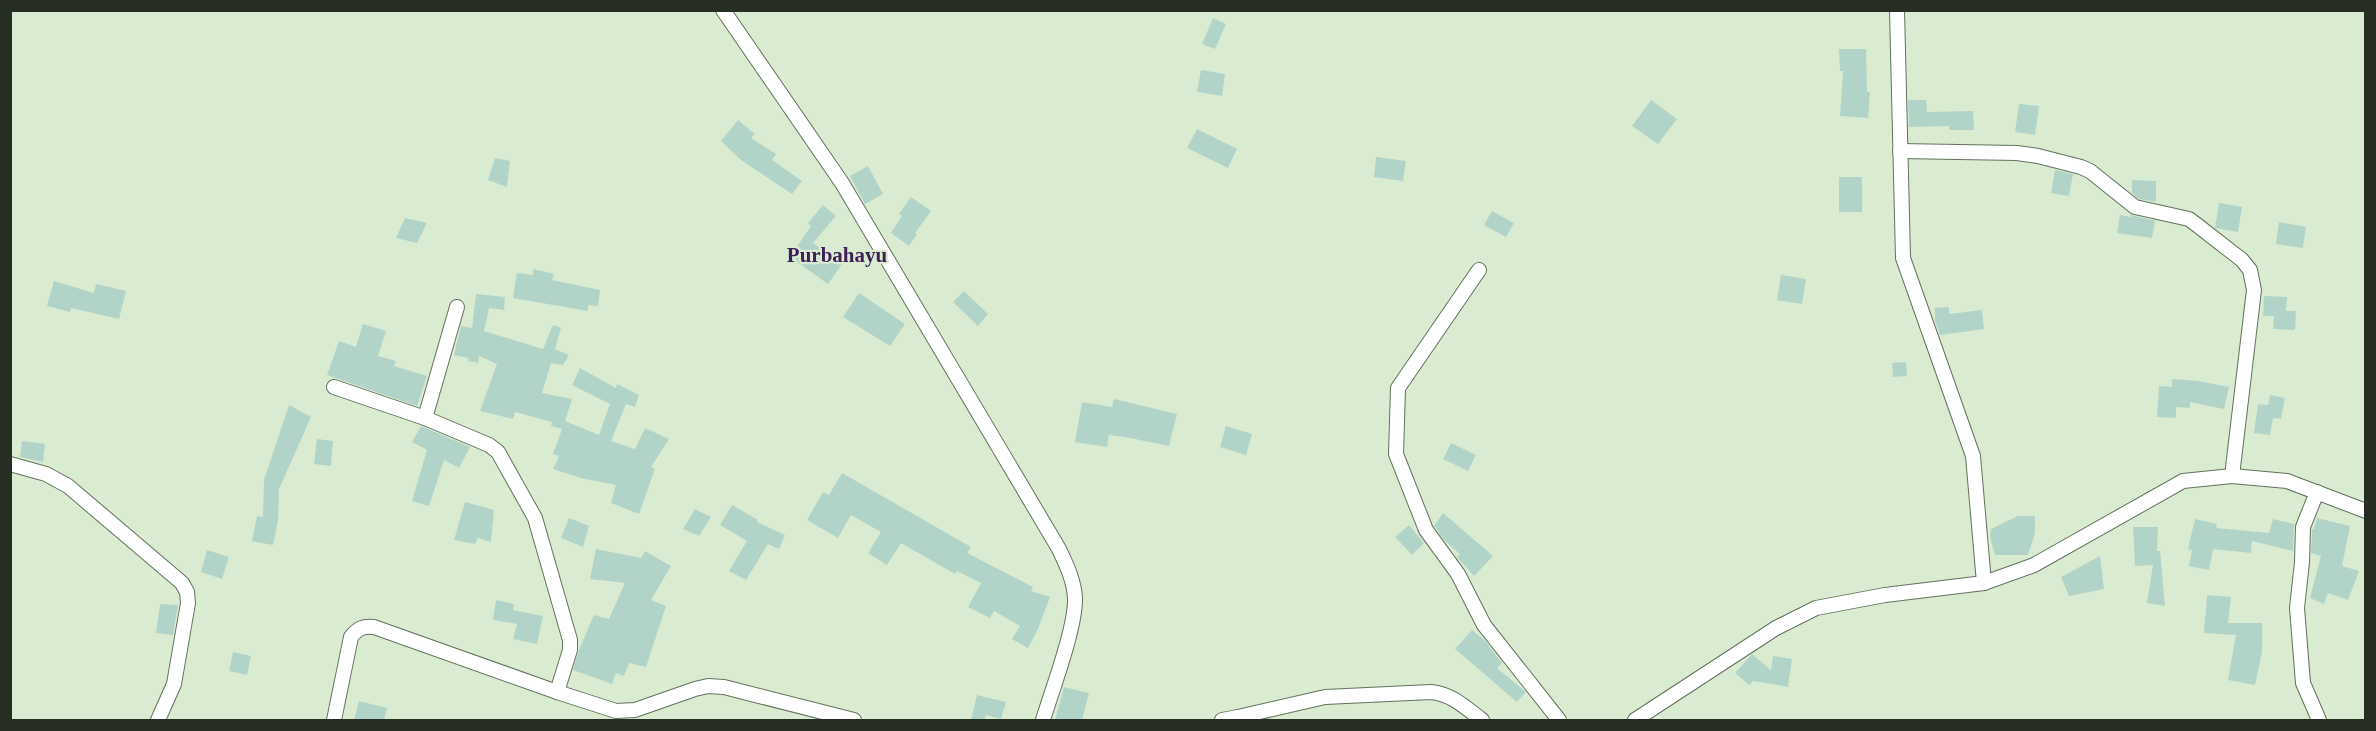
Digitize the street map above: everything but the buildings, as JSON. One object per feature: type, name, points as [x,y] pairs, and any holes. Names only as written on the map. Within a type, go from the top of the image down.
[{"type":"street","points":[[723,10],[842,183],[1059,549],[1069,571],[1075,598],[1070,630],[1042,720]]},
{"type":"street","points":[[1897,10],[1903,258],[1973,456],[1984,584]]},
{"type":"street","points":[[1900,151],[2017,153],[2081,167],[2090,171],[2135,207],[2189,219],[2242,260],[2250,270],[2254,290],[2232,476]]},
{"type":"street","points":[[1479,270],[1398,388],[1396,453],[1426,530],[1458,574],[1484,625],[1559,720]]},
{"type":"street","points":[[425,418],[457,307]]},
{"type":"street","points":[[334,387],[425,418],[489,445],[498,452],[535,518],[570,640],[570,650],[557,692]]},
{"type":"street","points":[[10,464],[46,474],[68,486],[182,584],[187,592],[188,603],[174,684],[158,720]]},
{"type":"street","points":[[1635,720],[1776,628],[1816,608],[1885,595],[1984,584],[2034,565],[2183,481],[2232,476],[2287,481],[2366,511]]},
{"type":"street","points":[[2317,492],[2303,527],[2297,608],[2303,683],[2319,720]]},
{"type":"street","points":[[334,720],[351,637],[356,630],[364,626],[374,627],[605,708],[625,711],[708,686],[724,687],[854,720]]},
{"type":"street","points":[[1222,720],[1239,719],[1325,697],[1431,692],[1453,698],[1482,720]]},
{"type":"district","name":"Purbahayu","points":[[837,255]]}]
